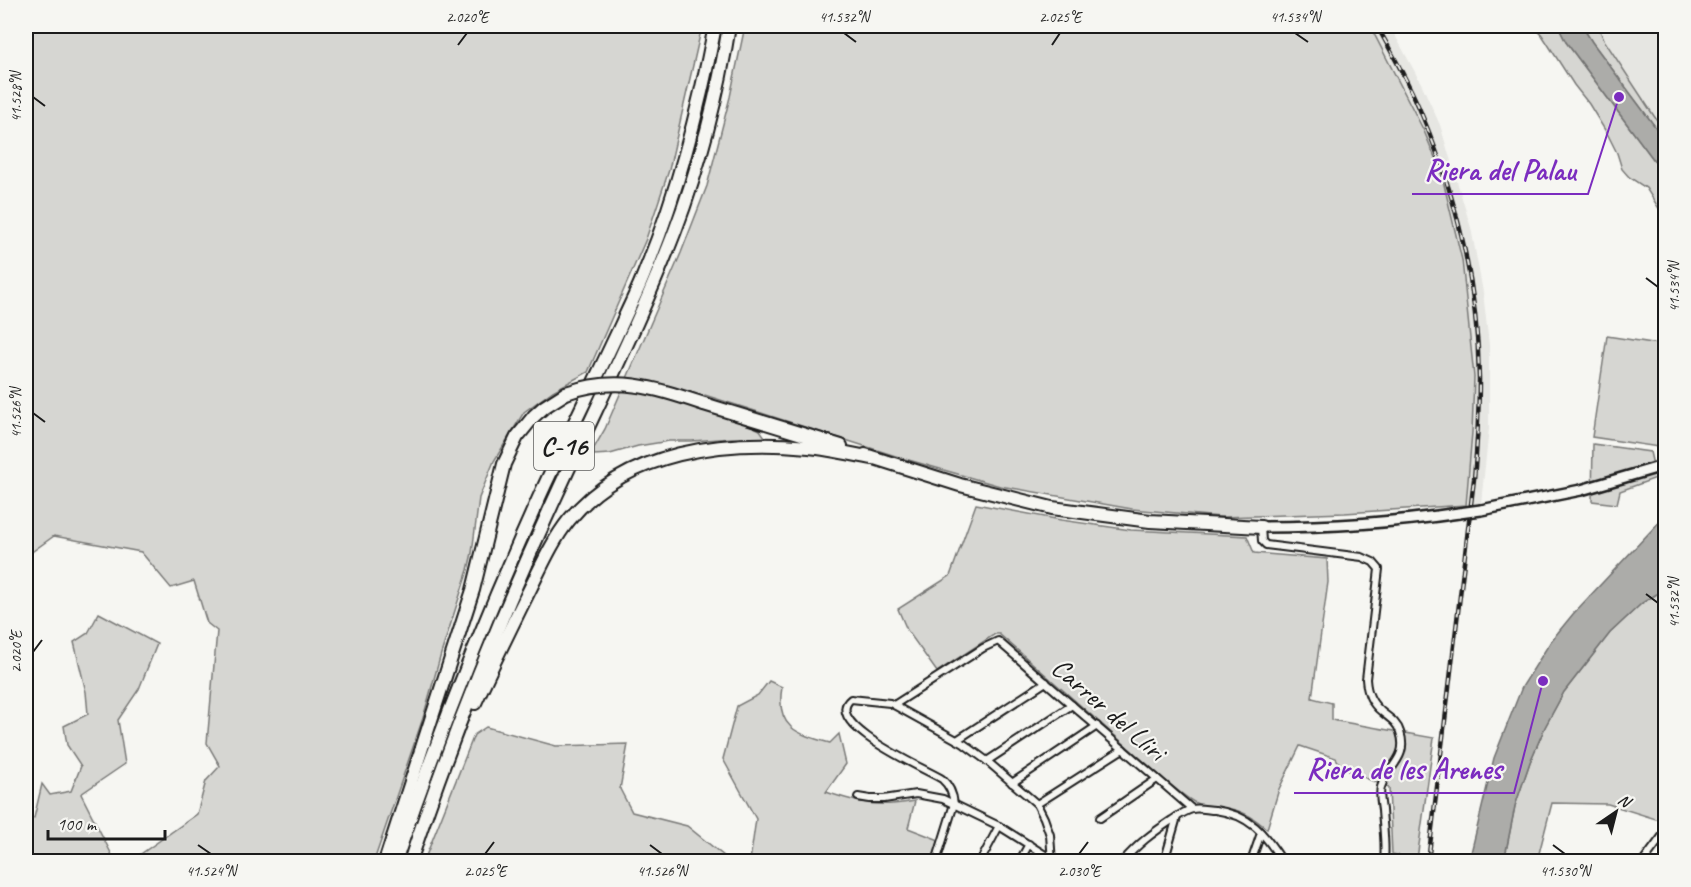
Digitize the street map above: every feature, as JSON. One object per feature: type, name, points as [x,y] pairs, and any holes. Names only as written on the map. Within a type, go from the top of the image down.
[{"type":"highway","name":"C-16","points":[[395,861],[431,758],[502,582],[646,270],[695,122],[715,26]]},
{"type":"highway","name":"C-16","points":[[410,861],[478,675],[515,587],[616,368],[676,229],[709,120],[729,26]]},
{"type":"highway","points":[[385,861],[473,590],[504,464],[517,437],[534,416],[567,393],[596,385],[618,383],[651,388],[960,485],[1052,508],[1150,521],[1261,527]]},
{"type":"highway","points":[[442,771],[558,536],[578,511],[604,488],[645,465],[694,451],[725,446],[788,445],[872,458]]},
{"type":"main road","points":[[1261,527],[1400,522],[1481,510],[1581,489],[1665,465]]},
{"type":"street","points":[[1261,527],[1262,541],[1266,546],[1369,559],[1377,565],[1379,574],[1366,679],[1367,688],[1372,701],[1398,727],[1402,739],[1400,757],[1384,780],[1380,792],[1384,861]]},
{"type":"street","name":"Carrer del Lliri","points":[[894,705],[983,648],[998,641],[1192,809]]},
{"type":"street","points":[[957,740],[1046,682]]},
{"type":"street","points":[[936,861],[954,804],[952,792],[942,779],[873,741],[852,724],[845,710],[851,699],[894,705],[957,740],[987,761],[1037,804],[1050,836],[1051,860]]},
{"type":"street","points":[[987,761],[1072,705]]},
{"type":"street","points":[[1012,783],[1097,726]]},
{"type":"street","points":[[1037,804],[1123,749]]},
{"type":"street","points":[[1100,818],[1157,779]]},
{"type":"street","points":[[858,797],[884,799],[916,794],[931,795],[999,826],[1051,860]]},
{"type":"street","points":[[1122,861],[1150,834],[1192,809],[1224,812],[1247,820],[1269,841],[1283,861]]},
{"type":"street","points":[[1164,861],[1177,817]]},
{"type":"street","points":[[980,861],[999,826]]},
{"type":"street","points":[[1643,861],[1665,831]]},
{"type":"street","points":[[1251,861],[1261,833]]},
{"type":"street","points":[[1019,861],[1029,844]]},
{"type":"shaded area","points":[[26,26],[702,26],[669,170],[646,239],[588,372],[553,391],[524,412],[494,461],[479,498],[468,570],[423,718],[374,861],[131,861],[197,814],[206,781],[220,766],[207,743],[217,631],[207,623],[194,581],[171,588],[141,552],[54,536],[29,554],[26,559]]},
{"type":"shaded area","points":[[745,26],[1370,26],[1424,131],[1441,172],[1462,260],[1474,377],[1466,505],[1345,513],[1221,517],[1132,509],[1000,486],[905,459],[705,395],[699,400],[760,430],[765,437],[759,440],[732,438],[669,441],[610,454],[594,455],[594,448],[605,429],[681,253],[707,186],[730,97]]},
{"type":"shaded area","points":[[1370,26],[1390,26],[1422,85],[1440,125],[1471,228],[1483,292],[1489,345],[1489,429],[1481,503],[1466,505],[1474,377],[1462,260],[1453,220],[1441,172],[1424,131]]},
{"type":"shaded area","points":[[1534,26],[1558,26],[1566,42],[1665,175],[1665,218],[1646,188],[1629,177],[1622,169],[1608,135],[1589,104]]},
{"type":"shaded area","points":[[1558,26],[1582,26],[1665,140],[1665,175],[1566,42]]},
{"type":"shaded area","points":[[1582,26],[1598,26],[1604,40],[1665,131],[1665,140],[1592,42]]},
{"type":"shaded area","points":[[1598,26],[1665,26],[1665,131],[1604,40]]},
{"type":"shaded area","points":[[1607,336],[1665,345],[1665,448],[1592,437]]},
{"type":"shaded area","points":[[1593,444],[1650,452],[1656,478],[1620,491],[1617,504],[1592,501]]},
{"type":"shaded area","points":[[976,504],[1131,530],[1247,536],[1254,553],[1327,559],[1328,582],[1312,698],[1332,703],[1332,720],[1434,738],[1417,859],[1392,854],[1389,788],[1342,768],[1336,758],[1300,746],[1279,789],[1267,829],[1241,812],[1202,805],[1185,796],[999,634],[995,634],[937,672],[907,630],[898,609],[950,576]]},
{"type":"shaded area","points":[[1665,516],[1665,589],[1642,603],[1610,633],[1564,692],[1530,762],[1515,806],[1504,861],[1469,861],[1494,758],[1522,687],[1551,641],[1573,614]]},
{"type":"shaded area","points":[[1665,589],[1665,817],[1662,821],[1608,804],[1552,803],[1537,861],[1504,862],[1515,806],[1530,762],[1564,692],[1610,633],[1642,603]]},
{"type":"shaded area","points":[[99,613],[157,644],[139,689],[118,720],[125,764],[81,794],[113,857],[122,861],[26,861],[26,823],[34,818],[42,784],[50,795],[71,791],[81,766],[67,745],[64,726],[88,714],[86,692],[74,642],[88,633]]},
{"type":"shaded area","points":[[769,681],[782,687],[782,712],[791,727],[798,732],[830,743],[839,734],[846,764],[826,792],[870,804],[915,801],[908,828],[939,840],[932,861],[750,861],[756,819],[723,759],[737,706],[758,695]]},
{"type":"shaded area","points":[[486,727],[556,746],[628,744],[620,789],[632,812],[687,826],[730,861],[424,861],[474,735]]},
{"type":"railway","points":[[1377,26],[1417,103],[1446,178],[1470,277],[1478,345],[1479,404],[1474,479],[1428,862]]},
{"type":"place","name":"Riera del Palau","points":[[1619,97]]},
{"type":"place","name":"Riera de les Arenes","points":[[1543,681]]}]
